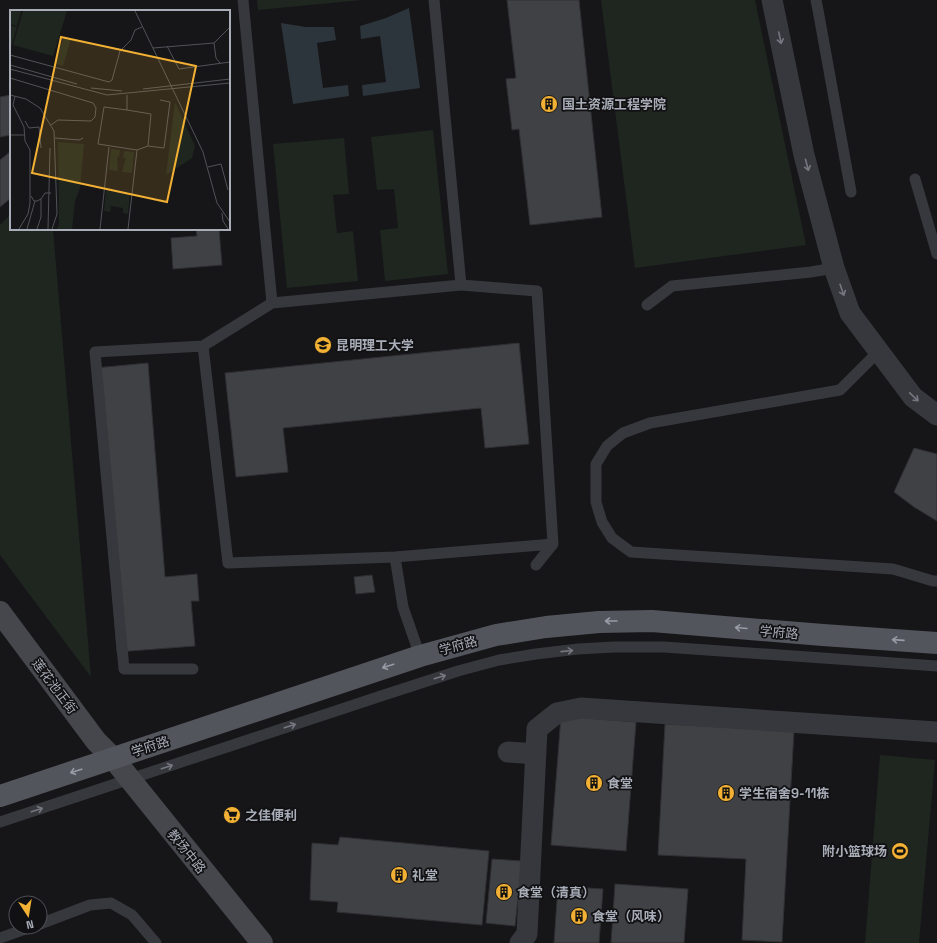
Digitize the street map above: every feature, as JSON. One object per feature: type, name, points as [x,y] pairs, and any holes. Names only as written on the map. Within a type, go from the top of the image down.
[{"type":"main road","name":"莲花池正街","points":[[0,612],[96,741],[113,758]]},
{"type":"main road","name":"学府路","points":[[0,796],[420,656],[496,635],[546,627],[599,622],[652,621],[937,643]]},
{"type":"main road","name":"教场中路","points":[[113,758],[262,943]]},
{"type":"street","points":[[772,0],[804,155],[834,268],[850,312],[913,397],[937,415]]},
{"type":"street","points":[[520,943],[527,934],[537,729],[557,713],[581,708],[937,732]]},
{"type":"street","points":[[508,752],[536,754]]},
{"type":"lane","points":[[243,0],[272,303]]},
{"type":"lane","points":[[434,0],[461,284]]},
{"type":"lane","points":[[816,0],[851,192]]},
{"type":"lane","points":[[915,179],[937,254]]},
{"type":"lane","points":[[647,305],[672,286],[810,272],[834,268]]},
{"type":"lane","points":[[193,669],[124,669],[95,352],[203,346],[272,303],[461,284],[537,291],[553,544],[536,565]]},
{"type":"lane","points":[[203,346],[228,563],[395,557],[553,544]]},
{"type":"lane","points":[[879,350],[840,390],[650,423],[622,433],[606,446],[596,464],[596,502],[602,522],[612,538],[631,552],[893,569],[937,581]]},
{"type":"lane","points":[[395,557],[403,607],[420,656]]},
{"type":"lane","name":"学府路","points":[[0,822],[369,700],[499,660],[578,649],[664,647],[937,666]]},
{"type":"lane","points":[[48,921],[90,905],[111,903],[132,915],[156,943]]},
{"type":"shaded area","points":[[257,0],[362,0],[258,10]]},
{"type":"shaded area","points":[[601,0],[755,0],[806,245],[635,268]]},
{"type":"shaded area","points":[[409,8],[420,88],[363,96],[362,85],[386,82],[380,36],[361,39],[360,26],[386,18]]},
{"type":"shaded area","points":[[281,23],[306,27],[334,27],[336,40],[317,43],[323,88],[348,85],[349,96],[293,104]]},
{"type":"shaded area","points":[[433,130],[448,274],[385,281],[380,230],[398,228],[394,189],[377,190],[371,137]]},
{"type":"shaded area","points":[[344,138],[349,194],[333,195],[337,233],[353,231],[358,281],[287,288],[273,144]]},
{"type":"shaded area","points":[[10,215],[10,230],[53,230],[91,677],[0,555],[0,225]]},
{"type":"shaded area","name":"附小篮球场","points":[[880,755],[935,760],[919,943],[865,943]]},
{"type":"building","name":"国土资源工程学院","points":[[507,0],[579,0],[602,217],[530,225],[519,129],[512,130],[506,79],[516,78]]},
{"type":"building","points":[[10,95],[10,135],[0,137],[0,97]]},
{"type":"building","points":[[10,152],[10,199],[0,207],[0,160]]},
{"type":"building","points":[[196,230],[219,230],[222,265],[173,269],[171,238],[197,236]]},
{"type":"building","points":[[519,343],[529,444],[485,448],[481,408],[283,428],[288,472],[236,477],[225,373]]},
{"type":"building","points":[[148,363],[165,577],[197,574],[199,601],[191,601],[195,646],[117,652],[95,368]]},
{"type":"building","points":[[914,448],[937,454],[937,521],[914,507],[894,492]]},
{"type":"building","points":[[372,575],[375,592],[356,594],[354,577]]},
{"type":"building","name":"食堂","points":[[561,716],[636,722],[626,851],[551,845]]},
{"type":"building","name":"学生宿舍9-11栋","points":[[665,724],[794,731],[782,942],[742,940],[746,859],[658,855]]},
{"type":"building","name":"礼堂","points":[[340,837],[489,851],[482,925],[337,912],[338,902],[310,900],[312,843],[338,845]]},
{"type":"building","name":"食堂（清真）","points":[[492,859],[522,861],[515,926],[486,923]]},
{"type":"building","points":[[615,884],[688,889],[684,943],[611,943]]},
{"type":"building","name":"食堂（风味）","points":[[558,886],[603,889],[599,943],[554,943]]},
{"type":"place","name":"国土资源工程学院","points":[[549,104]]},
{"type":"place","name":"昆明理工大学","points":[[323,345]]},
{"type":"place","name":"食堂","points":[[594,783]]},
{"type":"place","name":"学生宿舍9-11栋","points":[[726,793]]},
{"type":"place","name":"之佳便利","points":[[232,815]]},
{"type":"place","name":"附小篮球场","points":[[900,851]]},
{"type":"place","name":"礼堂","points":[[399,875]]},
{"type":"place","name":"食堂（清真）","points":[[504,892]]},
{"type":"place","name":"食堂（风味）","points":[[579,916]]}]
